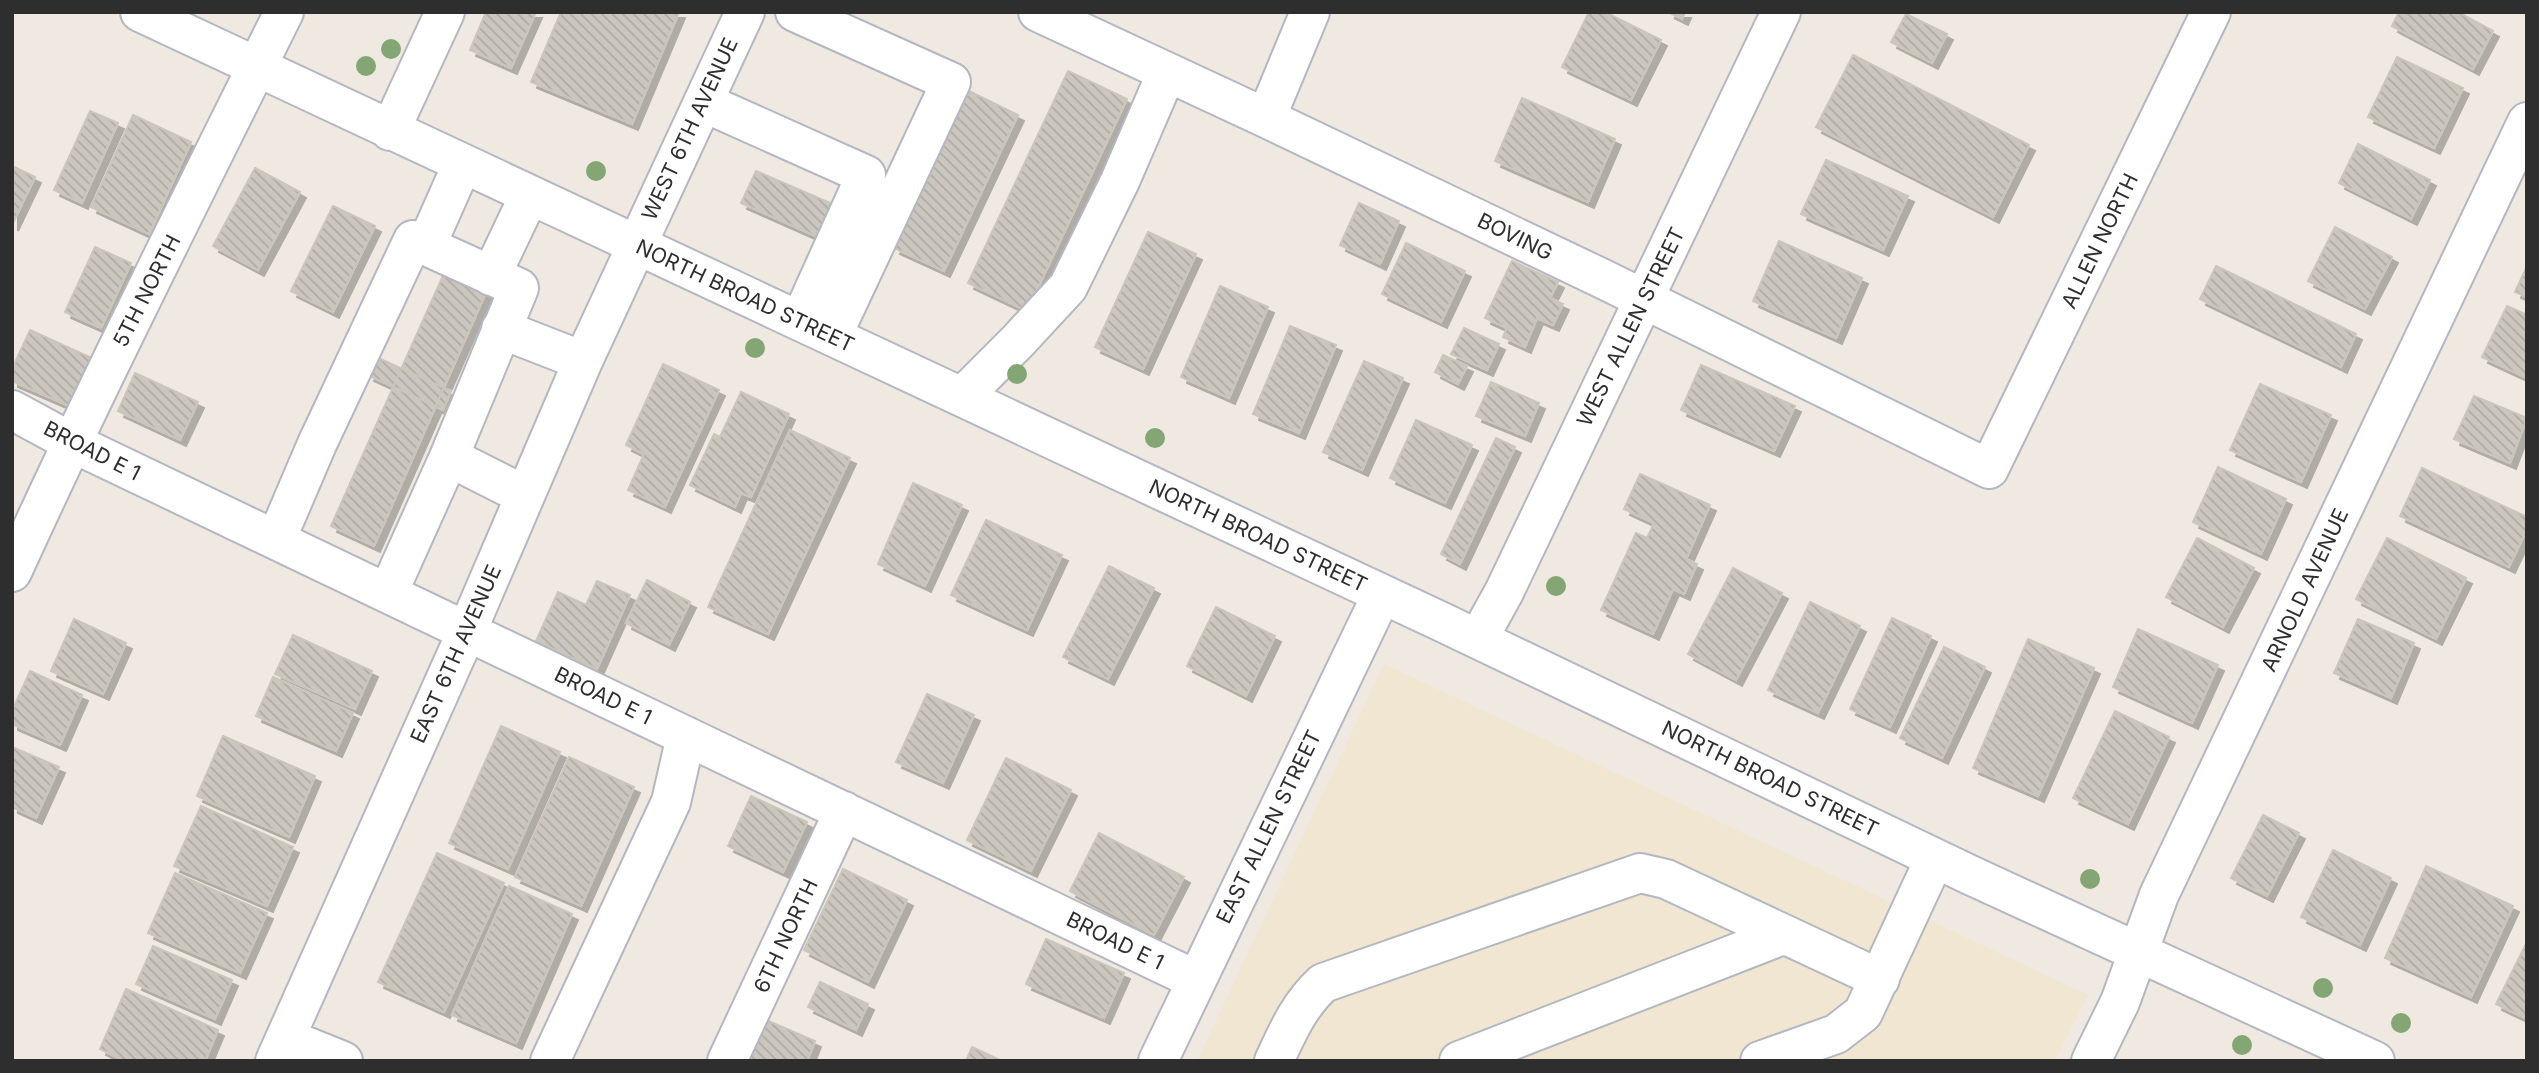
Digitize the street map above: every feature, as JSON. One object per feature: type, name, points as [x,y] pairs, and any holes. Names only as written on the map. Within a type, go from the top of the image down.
[{"type":"street","name":"NORTH BROAD STREET","points":[[140,12],[1478,639],[1935,858],[2375,1061]]},
{"type":"street","name":"5TH NORTH","points":[[12,572],[71,442],[284,12]]},
{"type":"street","points":[[390,131],[445,12]]},
{"type":"street","name":"WEST 6TH AVENUE","points":[[636,245],[745,12]]},
{"type":"street","points":[[795,12],[951,82],[816,328]]},
{"type":"street","name":"BOVING","points":[[1038,12],[1601,278],[1990,469]]},
{"type":"street","points":[[1266,118],[1310,12]]},
{"type":"street","name":"WEST ALLEN STREET","points":[[1478,639],[1504,592],[1781,12]]},
{"type":"street","name":"ALLEN NORTH","points":[[1990,469],[2211,12]]},
{"type":"street","points":[[962,397],[1068,287],[1120,181],[1167,72]]},
{"type":"street","points":[[703,102],[866,175],[816,328]]},
{"type":"street","name":"ARNOLD AVENUE","points":[[2091,1061],[2120,1002],[2159,895],[2527,122]]},
{"type":"street","points":[[426,246],[462,165]]},
{"type":"street","points":[[491,276],[529,196]]},
{"type":"street","points":[[276,540],[352,368],[413,240],[519,288],[449,457],[388,593]]},
{"type":"street","name":"EAST 6TH AVENUE","points":[[280,1049],[636,245]]},
{"type":"street","points":[[501,329],[583,361]]},
{"type":"street","name":"BROAD E 1","points":[[12,410],[71,442],[1196,980]]},
{"type":"street","points":[[449,457],[524,495]]},
{"type":"street","name":"EAST ALLEN STREET","points":[[1158,1061],[1382,594]]},
{"type":"street","points":[[550,1061],[671,802],[686,736]]},
{"type":"street","name":"6TH NORTH","points":[[727,1061],[844,811]]},
{"type":"street","points":[[1760,1061],[1815,1043],[1846,1028],[1863,1013],[1935,858]]},
{"type":"street","points":[[1274,1061],[1296,1014],[1308,996],[1323,983],[1640,873],[1666,879],[1880,979]]},
{"type":"street","points":[[1459,1061],[1783,935]]},
{"type":"street","points":[[280,1049],[343,1061]]},
{"type":"shaded area","points":[[1384,664],[2088,995],[2055,1061],[1197,1061]]},
{"type":"building","points":[[486,12],[536,12],[511,68],[470,50]]},
{"type":"building","points":[[561,12],[679,12],[632,124],[531,82]]},
{"type":"building","points":[[1589,12],[1605,12],[1661,40],[1631,100],[1562,67]]},
{"type":"building","points":[[1668,12],[1685,12],[1682,19]]},
{"type":"building","points":[[2399,12],[2458,12],[2493,31],[2473,69],[2392,26]]},
{"type":"building","points":[[1906,14],[1947,34],[1932,63],[1891,42]]},
{"type":"building","points":[[1853,55],[2029,145],[1993,217],[1816,127]]},
{"type":"building","points":[[2397,57],[2463,88],[2434,148],[2368,117]]},
{"type":"building","points":[[1068,71],[1127,99],[1027,311],[968,283]]},
{"type":"building","points":[[969,91],[1018,115],[944,271],[894,248]]},
{"type":"building","points":[[1522,98],[1615,139],[1588,202],[1495,161]]},
{"type":"building","points":[[90,111],[118,123],[82,203],[54,190]]},
{"type":"building","points":[[133,115],[191,142],[149,234],[91,207]]},
{"type":"building","points":[[2358,144],[2430,180],[2411,219],[2339,183]]},
{"type":"building","points":[[1826,160],[1908,196],[1883,250],[1801,214]]},
{"type":"building","points":[[12,166],[35,177],[12,225]]},
{"type":"building","points":[[255,168],[300,192],[258,270],[213,246]]},
{"type":"building","points":[[756,171],[835,205],[820,238],[741,203]]},
{"type":"building","points":[[1359,203],[1399,221],[1380,264],[1340,245]]},
{"type":"building","points":[[333,206],[375,226],[333,312],[291,291]]},
{"type":"building","points":[[2335,227],[2392,257],[2365,309],[2308,281]]},
{"type":"building","points":[[1148,232],[1196,254],[1143,369],[1095,347]]},
{"type":"building","points":[[1779,241],[1862,278],[1836,338],[1753,301]]},
{"type":"building","points":[[1406,243],[1465,271],[1441,322],[1382,294]]},
{"type":"building","points":[[95,247],[131,263],[101,328],[65,312]]},
{"type":"building","points":[[1512,261],[1558,282],[1550,298],[1563,304],[1553,325],[1537,318],[1525,347],[1503,337],[1507,328],[1485,318]]},
{"type":"building","points":[[2216,266],[2356,334],[2341,367],[2200,299]]},
{"type":"building","points":[[2527,266],[2527,297],[2515,292]]},
{"type":"building","points":[[445,271],[487,290],[374,546],[331,526]]},
{"type":"building","points":[[1220,286],[1268,307],[1229,398],[1181,377]]},
{"type":"building","points":[[2507,306],[2527,315],[2527,378],[2482,357]]},
{"type":"building","points":[[1290,326],[1336,345],[1299,433],[1253,414]]},
{"type":"building","points":[[1464,328],[1499,344],[1487,370],[1451,354]]},
{"type":"building","points":[[30,330],[96,360],[74,408],[12,381],[12,369]]},
{"type":"building","points":[[1443,355],[1467,366],[1458,384],[1435,372]]},
{"type":"building","points":[[376,357],[451,391],[443,410],[368,375]]},
{"type":"building","points":[[1364,361],[1403,378],[1362,470],[1323,452]]},
{"type":"building","points":[[663,364],[719,390],[665,507],[628,490],[644,454],[626,445]]},
{"type":"building","points":[[1701,365],[1795,406],[1774,451],[1681,410]]},
{"type":"building","points":[[135,373],[198,402],[180,440],[118,411]]},
{"type":"building","points":[[1491,382],[1539,403],[1525,436],[1476,416]]},
{"type":"building","points":[[2260,384],[2331,415],[2301,482],[2230,450]]},
{"type":"building","points":[[741,392],[789,414],[751,497],[741,493],[735,507],[690,485],[714,434],[720,437]]},
{"type":"building","points":[[2474,396],[2527,418],[2510,463],[2454,439]]},
{"type":"building","points":[[1416,420],[1472,445],[1445,503],[1390,478]]},
{"type":"building","points":[[790,430],[850,458],[768,634],[708,607]]},
{"type":"building","points":[[1496,438],[1515,447],[1460,564],[1441,554]]},
{"type":"building","points":[[2218,467],[2286,499],[2261,554],[2193,522]]},
{"type":"building","points":[[2422,468],[2527,517],[2527,529],[2509,567],[2400,516]]},
{"type":"building","points":[[1640,474],[1710,505],[1686,559],[1697,564],[1684,594],[1673,589],[1653,634],[1601,610],[1636,533],[1647,538],[1654,523],[1624,509]]},
{"type":"building","points":[[913,483],[962,505],[925,586],[878,564]]},
{"type":"building","points":[[986,520],[1062,555],[1027,630],[951,595]]},
{"type":"building","points":[[2197,538],[2254,568],[2223,627],[2166,597]]},
{"type":"building","points":[[2387,538],[2466,578],[2436,639],[2356,599]]},
{"type":"building","points":[[1109,566],[1154,588],[1108,679],[1063,657]]},
{"type":"building","points":[[1733,568],[1782,593],[1736,680],[1688,654]]},
{"type":"building","points":[[647,580],[690,602],[669,645],[626,623]]},
{"type":"building","points":[[597,581],[630,595],[597,669],[536,641],[558,592],[586,605]]},
{"type":"building","points":[[1810,602],[1860,626],[1818,713],[1768,690]]},
{"type":"building","points":[[1216,607],[1275,636],[1246,696],[1187,666]]},
{"type":"building","points":[[1892,618],[1931,636],[1890,727],[1850,709]]},
{"type":"building","points":[[74,619],[126,643],[103,694],[51,671]]},
{"type":"building","points":[[2358,619],[2414,643],[2391,698],[2334,673]]},
{"type":"building","points":[[2138,629],[2218,665],[2192,723],[2113,687]]},
{"type":"building","points":[[293,635],[372,671],[355,709],[275,674]]},
{"type":"building","points":[[2028,639],[2094,668],[2038,796],[1973,768]]},
{"type":"building","points":[[1944,647],[1985,667],[1942,758],[1900,738]]},
{"type":"building","points":[[30,671],[82,695],[60,745],[12,724],[12,711]]},
{"type":"building","points":[[273,677],[353,713],[336,751],[256,716]]},
{"type":"building","points":[[927,694],[974,715],[943,783],[896,762]]},
{"type":"building","points":[[2115,711],[2169,737],[2128,824],[2073,798]]},
{"type":"building","points":[[501,726],[560,752],[508,869],[449,843]]},
{"type":"building","points":[[223,736],[315,776],[289,837],[197,796]]},
{"type":"building","points":[[12,747],[59,767],[36,818],[12,807]]},
{"type":"building","points":[[569,757],[634,787],[581,906],[515,877]]},
{"type":"building","points":[[1006,758],[1071,790],[1031,871],[967,840]]},
{"type":"building","points":[[751,796],[807,822],[783,872],[728,846]]},
{"type":"building","points":[[201,806],[293,847],[267,906],[174,866]]},
{"type":"building","points":[[2263,815],[2299,833],[2267,896],[2231,878]]},
{"type":"building","points":[[1099,833],[1184,877],[1154,935],[1070,891]]},
{"type":"building","points":[[2333,850],[2391,878],[2360,945],[2301,917]]},
{"type":"building","points":[[437,853],[504,883],[444,1012],[378,982]]},
{"type":"building","points":[[2426,866],[2513,906],[2471,997],[2385,958]]},
{"type":"building","points":[[843,869],[907,900],[868,982],[804,950]]},
{"type":"building","points":[[175,873],[267,913],[240,973],[148,933]]},
{"type":"building","points":[[509,886],[572,914],[516,1043],[452,1015]]},
{"type":"building","points":[[1046,939],[1124,973],[1104,1018],[1026,984]]},
{"type":"building","points":[[2527,942],[2527,1019],[2496,1004]]},
{"type":"building","points":[[153,946],[232,980],[215,1019],[136,984]]},
{"type":"building","points":[[820,982],[868,1004],[856,1030],[808,1007]]},
{"type":"building","points":[[126,989],[218,1030],[205,1061],[125,1061],[100,1049]]},
{"type":"building","points":[[766,1020],[815,1041],[807,1061],[749,1061]]},
{"type":"building","points":[[972,1047],[1002,1061],[966,1061]]}]
